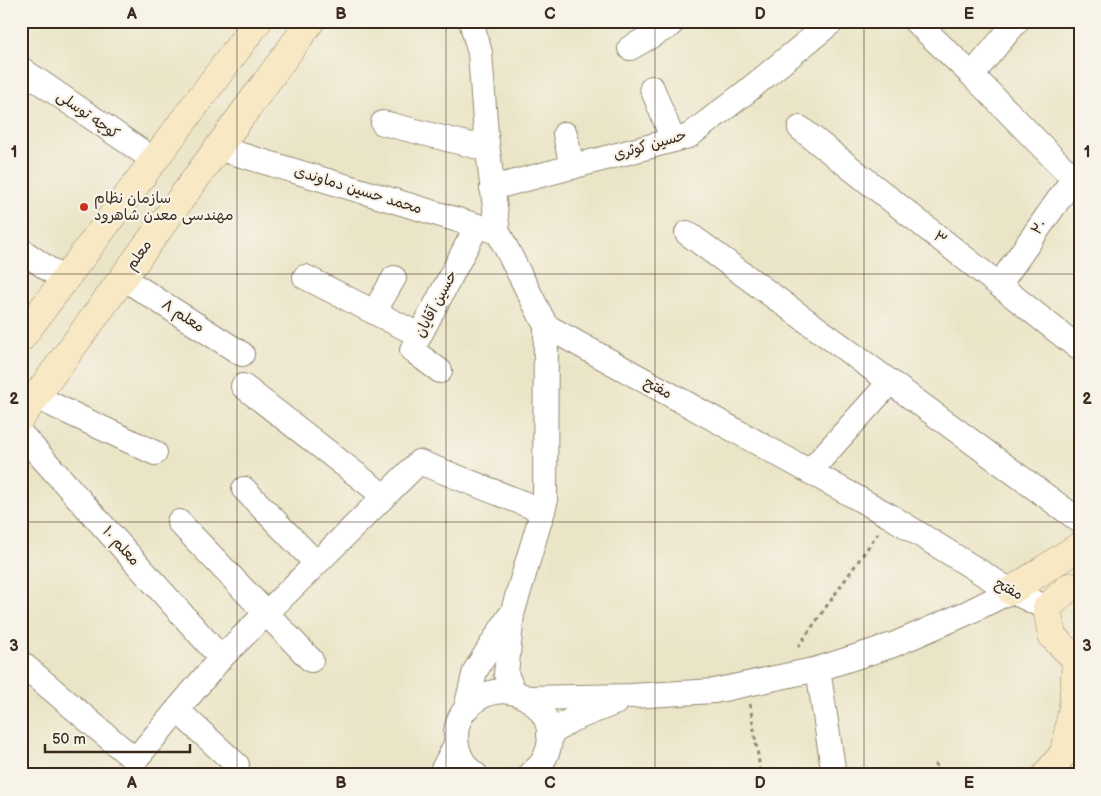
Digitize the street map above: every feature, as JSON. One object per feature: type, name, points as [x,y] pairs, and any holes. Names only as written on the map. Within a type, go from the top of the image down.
[{"type":"main road","points":[[21,338],[258,21]]},
{"type":"main road","name":"معلم","points":[[28,407],[311,21]]},
{"type":"main road","points":[[1011,591],[1079,538]]},
{"type":"main road","points":[[1046,775],[1072,758],[1073,707],[1078,660],[1052,636],[1047,608],[1079,538]]},
{"type":"main road","points":[[1047,608],[1069,587],[1080,587]]},
{"type":"street","points":[[471,21],[480,53],[487,149],[492,188],[487,229],[546,326],[545,503],[512,614],[506,674],[521,695],[539,708],[546,720],[549,735],[548,750],[541,771]]},
{"type":"street","points":[[630,48],[669,26],[674,21]]},
{"type":"street","points":[[915,21],[1077,173]]},
{"type":"street","points":[[972,75],[1017,21]]},
{"type":"street","name":"حسین کوثری","points":[[492,188],[689,136],[830,22]]},
{"type":"street","name":"کوچه توسلی","points":[[21,69],[154,160]]},
{"type":"street","points":[[652,88],[673,140]]},
{"type":"street","points":[[383,123],[487,149]]},
{"type":"street","name":"۳","points":[[800,128],[1080,349]]},
{"type":"street","points":[[565,134],[572,167]]},
{"type":"street","name":"محمد حسین دماوندی","points":[[218,148],[487,229]]},
{"type":"street","name":"۲۰","points":[[999,285],[1077,173]]},
{"type":"street","name":"حسین آقایان","points":[[440,371],[412,350],[487,229]]},
{"type":"street","points":[[687,233],[890,382],[1079,538]]},
{"type":"street","points":[[21,250],[64,280]]},
{"type":"street","points":[[305,277],[420,335]]},
{"type":"street","name":"معلم ۸","points":[[123,278],[242,354]]},
{"type":"street","points":[[374,312],[394,278]]},
{"type":"street","name":"مفتح","points":[[546,326],[890,516],[1011,591],[1047,608]]},
{"type":"street","points":[[810,471],[890,382]]},
{"type":"street","points":[[243,386],[384,496]]},
{"type":"street","points":[[28,407],[155,453]]},
{"type":"street","name":"معلم ۱۰","points":[[21,434],[221,658]]},
{"type":"street","points":[[21,663],[135,760],[221,658],[419,462],[543,511]]},
{"type":"street","points":[[244,489],[316,563]]},
{"type":"street","points":[[179,522],[311,660]]},
{"type":"street","points":[[476,775],[470,771],[461,758],[456,744],[456,731],[460,718],[466,708],[476,699],[488,693],[501,690],[521,695],[631,696],[714,691],[818,669],[894,646],[1011,591]]},
{"type":"street","points":[[466,708],[475,671],[512,614]]},
{"type":"street","points":[[818,669],[834,775]]},
{"type":"street","points":[[549,735],[571,720],[631,696]]},
{"type":"street","points":[[176,710],[237,765]]},
{"type":"street","points":[[440,775],[456,744]]},
{"type":"path","points":[[798,647],[890,516]]},
{"type":"path","points":[[747,684],[761,775]]},
{"type":"path","points":[[934,764],[952,775]]},
{"type":"place","name":"سازمان نظام مهندسی معدن شاهرود","points":[[84,207]]}]
